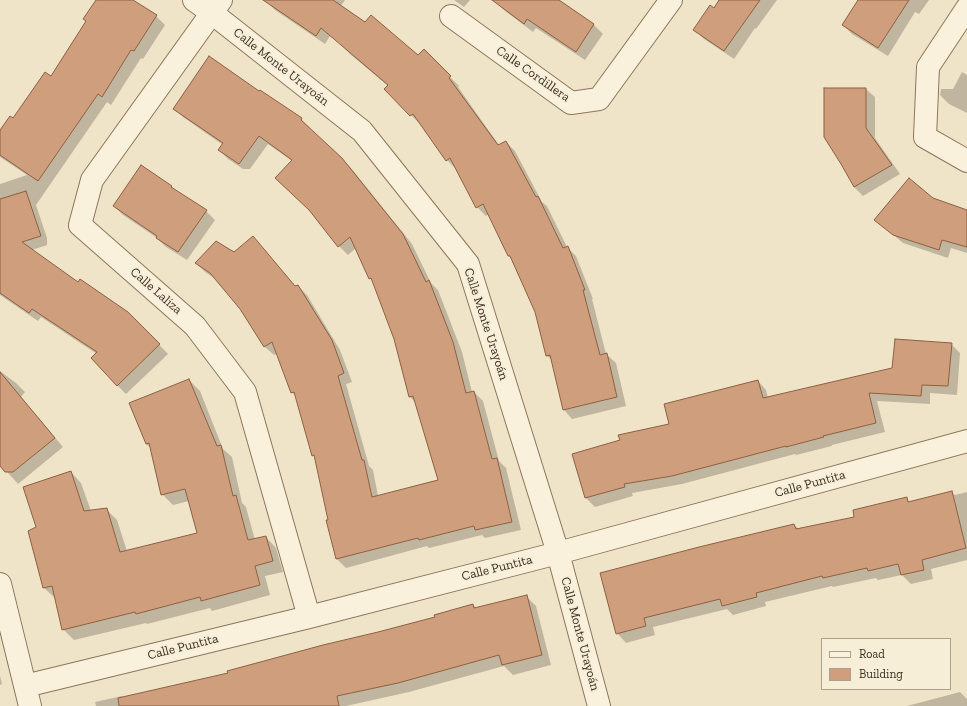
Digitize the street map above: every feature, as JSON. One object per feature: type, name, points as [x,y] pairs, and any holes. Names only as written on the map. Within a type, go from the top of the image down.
[{"type":"street","name":"Calle Monte Urayoán","points":[[194,0],[217,6],[362,130],[468,264],[558,553],[599,706]]},
{"type":"street","name":"Calle Cordillera","points":[[451,16],[571,103],[599,98],[671,0]]},
{"type":"street","name":"Calle Laliza","points":[[217,6],[92,180],[80,225],[195,326],[245,392],[309,617]]},
{"type":"street","points":[[967,8],[928,66],[925,137],[967,160]]},
{"type":"street","name":"Calle Puntita","points":[[27,696],[309,617],[558,553],[967,441]]},
{"type":"street","points":[[0,584],[27,696]]},
{"type":"building","points":[[96,0],[133,0],[157,15],[134,51],[131,50],[102,97],[98,94],[38,181],[0,155],[0,130],[10,116],[13,118],[45,72],[51,76],[86,21],[83,19]]},
{"type":"building","points":[[263,0],[333,0],[365,22],[371,15],[418,55],[424,49],[451,76],[449,78],[498,145],[506,141],[536,197],[538,196],[563,248],[568,246],[585,290],[583,290],[600,355],[607,353],[617,397],[563,410],[550,355],[546,356],[535,312],[510,256],[508,256],[483,204],[476,208],[450,158],[446,161],[413,114],[410,116],[384,89],[388,85],[321,28],[316,36]]},
{"type":"building","points":[[492,0],[559,0],[594,24],[576,52],[527,19],[524,24]]},
{"type":"building","points":[[719,0],[760,0],[724,51],[693,30],[710,5],[714,8]]},
{"type":"building","points":[[858,0],[909,0],[878,48],[842,25]]},
{"type":"building","points":[[209,56],[259,91],[260,90],[302,118],[301,120],[342,158],[403,234],[426,282],[429,280],[453,342],[466,393],[474,391],[492,459],[497,458],[512,522],[475,530],[474,526],[419,540],[418,538],[336,559],[326,520],[328,520],[314,455],[312,456],[294,392],[291,393],[272,342],[264,347],[240,309],[210,273],[195,263],[216,241],[234,252],[253,236],[295,286],[298,285],[332,340],[344,373],[338,376],[362,460],[364,460],[372,497],[438,480],[413,396],[409,397],[394,339],[371,278],[369,279],[350,237],[338,247],[309,210],[275,178],[292,160],[259,136],[239,164],[218,150],[223,143],[173,109]]},
{"type":"building","points":[[824,88],[866,88],[866,128],[892,165],[854,187],[824,137]]},
{"type":"building","points":[[141,165],[172,186],[171,187],[207,210],[178,252],[156,238],[157,236],[113,206]]},
{"type":"building","points":[[909,178],[933,198],[967,210],[967,247],[942,240],[939,250],[893,235],[874,220]]},
{"type":"building","points":[[26,191],[41,236],[22,242],[78,282],[80,279],[128,312],[160,344],[117,386],[91,358],[97,352],[32,309],[29,313],[0,293],[0,199]]},
{"type":"building","points":[[895,339],[952,343],[948,386],[922,385],[921,396],[869,393],[876,423],[672,476],[624,484],[625,487],[585,498],[572,454],[620,440],[618,435],[669,424],[664,404],[758,380],[763,398],[892,368]]},
{"type":"building","points":[[0,372],[55,438],[13,472],[5,472],[0,466]]},
{"type":"building","points":[[189,379],[217,446],[221,445],[233,496],[236,495],[248,540],[266,536],[273,561],[255,566],[260,585],[201,601],[200,597],[136,614],[135,612],[62,630],[52,586],[43,588],[28,531],[36,527],[23,487],[71,471],[84,511],[107,508],[120,552],[197,533],[185,489],[161,495],[149,443],[146,444],[129,403]]},
{"type":"building","points":[[952,491],[966,548],[922,560],[924,570],[901,575],[898,564],[868,571],[867,568],[823,578],[822,576],[756,593],[757,597],[722,606],[720,599],[644,618],[646,626],[616,634],[600,573],[794,524],[796,529],[854,517],[853,510],[907,497],[908,502]]},
{"type":"building","points":[[527,595],[542,655],[502,665],[499,655],[398,683],[337,696],[339,706],[119,706],[118,698],[228,673],[227,671],[435,617],[434,615],[473,604],[474,608]]}]
